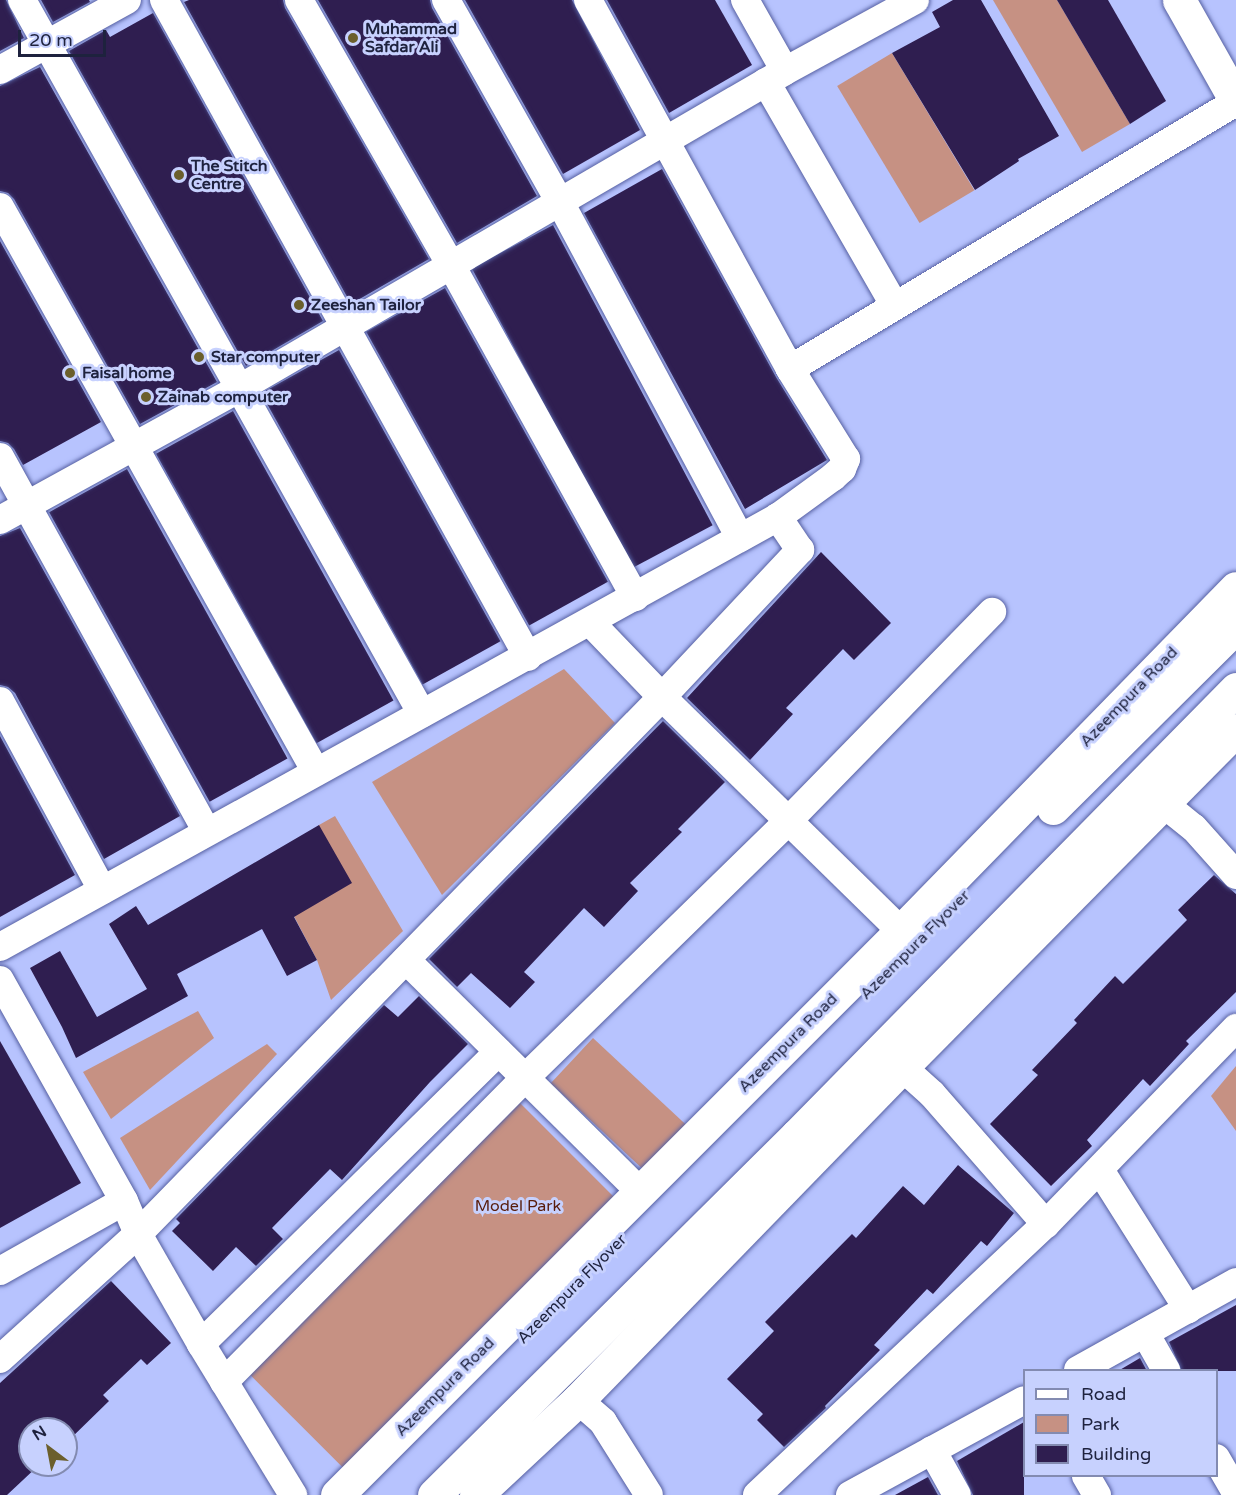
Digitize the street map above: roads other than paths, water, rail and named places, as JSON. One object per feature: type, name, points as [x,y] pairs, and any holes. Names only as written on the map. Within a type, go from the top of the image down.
[{"type":"main road","points":[[1179,0],[1236,101]]},
{"type":"main road","name":"Azeempura Road","points":[[337,1495],[901,931],[1236,588]]},
{"type":"main road","name":"Azeempura Flyover","points":[[368,1495],[761,1098],[1236,626]]},
{"type":"main road","points":[[434,1495],[797,1135],[1236,689]]},
{"type":"main road","points":[[476,1495],[578,1400],[902,1066],[1236,730]]},
{"type":"street","points":[[22,0],[422,714]]},
{"type":"street","points":[[0,70],[127,0]]},
{"type":"street","points":[[164,0],[347,326],[528,657]]},
{"type":"street","points":[[299,0],[451,266],[635,597]]},
{"type":"street","points":[[446,0],[560,202],[740,538]]},
{"type":"street","points":[[0,946],[528,657],[778,517],[842,469],[846,459],[790,369],[588,0]]},
{"type":"street","points":[[746,0],[776,76],[895,306]]},
{"type":"street","points":[[0,520],[240,388],[776,76],[915,0]]},
{"type":"street","points":[[790,369],[1236,101]]},
{"type":"street","points":[[0,207],[316,772]]},
{"type":"street","points":[[0,457],[207,832]]},
{"type":"street","points":[[0,1359],[138,1234],[662,697],[800,550],[778,517]]},
{"type":"street","points":[[224,1382],[525,1078],[789,820],[992,612]]},
{"type":"street","points":[[590,622],[662,697],[901,931]]},
{"type":"street","points":[[0,701],[102,890]]},
{"type":"street","points":[[1164,804],[1194,828],[1236,875]]},
{"type":"street","points":[[406,960],[631,1183]]},
{"type":"street","points":[[0,980],[124,1201],[138,1234],[201,1344],[293,1495]]},
{"type":"street","points":[[757,1495],[1046,1224],[1236,1028]]},
{"type":"street","points":[[201,1344],[498,1052]]},
{"type":"street","points":[[902,1066],[932,1094],[1046,1224]]},
{"type":"street","points":[[1100,1170],[1188,1309]]},
{"type":"street","points":[[2,1266],[124,1201]]},
{"type":"street","points":[[1082,1369],[1236,1282]]},
{"type":"street","points":[[1145,1333],[1166,1369]]},
{"type":"street","points":[[578,1400],[603,1422],[649,1495]]},
{"type":"street","points":[[850,1495],[1023,1401]]},
{"type":"street","points":[[932,1450],[957,1495]]},
{"type":"street","points":[[1218,1461],[1236,1492]]},
{"type":"street","points":[[1087,1477],[1097,1495]]},
{"type":"place","name":"Muhammad Safdar Ali","points":[[353,38]]},
{"type":"place","name":"The Stitch Centre","points":[[179,175]]},
{"type":"place","name":"Zeeshan Tailor","points":[[299,305]]},
{"type":"place","name":"Star computer","points":[[199,357]]},
{"type":"place","name":"Faisal home","points":[[70,373]]},
{"type":"place","name":"Zainab computer","points":[[146,397]]},
{"type":"park label","name":"Model Park","points":[[518,1206]]}]
